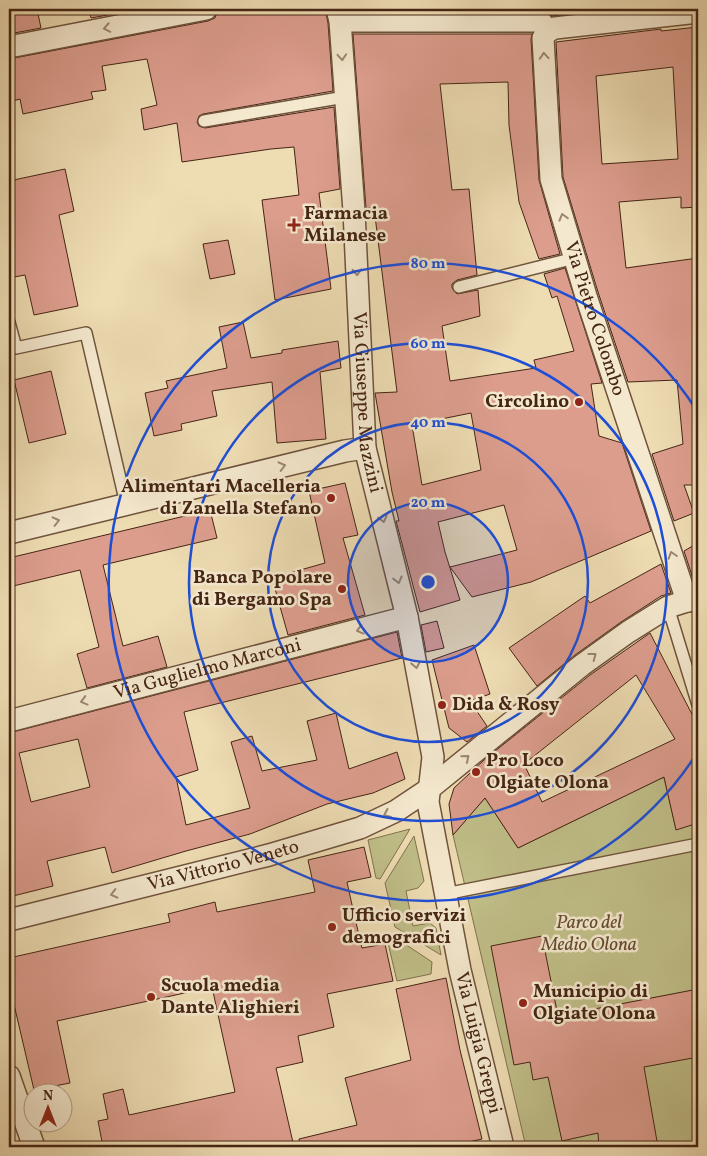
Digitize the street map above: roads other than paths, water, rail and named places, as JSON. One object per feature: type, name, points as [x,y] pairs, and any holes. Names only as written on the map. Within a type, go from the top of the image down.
[{"type":"street","points":[[9,47],[206,9]]},
{"type":"street","points":[[338,15],[536,21],[540,22],[548,31],[698,12]]},
{"type":"street","name":"Via Giuseppe Mazzini","points":[[338,15],[354,211],[365,448],[407,617],[433,757],[433,772],[429,789]]},
{"type":"street","name":"Via Pietro Colombo","points":[[548,31],[543,38],[551,179],[685,603]]},
{"type":"street","points":[[9,532],[345,451],[365,448]]},
{"type":"street","name":"Via Vittorio Veneto","points":[[9,920],[269,855],[360,828],[396,811],[429,789],[582,665],[628,632],[685,603]]},
{"type":"street","name":"Via Guglielmo Marconi","points":[[9,721],[407,617]]},
{"type":"street","name":"Via Luigia Greppi","points":[[429,789],[428,802],[460,970],[503,1147]]},
{"type":"street","points":[[9,1076],[34,1147]]},
{"type":"lane","points":[[204,121],[345,97]]},
{"type":"lane","points":[[459,287],[575,258]]},
{"type":"lane","points":[[9,322],[16,348],[86,333],[126,504]]},
{"type":"lane","points":[[685,603],[698,706]]},
{"type":"lane","points":[[445,894],[698,844]]},
{"type":"place","name":"Farmacia Milanese","points":[[294,225]]},
{"type":"place","name":"Circolino","points":[[579,402]]},
{"type":"place","name":"Alimentari Macelleria di Zanella Stefano","points":[[331,498]]},
{"type":"place","name":"Banca Popolare di Bergamo Spa","points":[[342,589]]},
{"type":"place","name":"Dida & Rosy","points":[[442,705]]},
{"type":"place","name":"Pro Loco Olgiate Olona","points":[[476,772]]},
{"type":"place","name":"Ufficio servizi demografici","points":[[332,927]]},
{"type":"place","name":"Scuola media Dante Alighieri","points":[[151,997]]},
{"type":"place","name":"Municipio di Olgiate Olona","points":[[523,1003]]},
{"type":"park label","name":"Parco del Medio Olona","points":[[589,934]]}]
